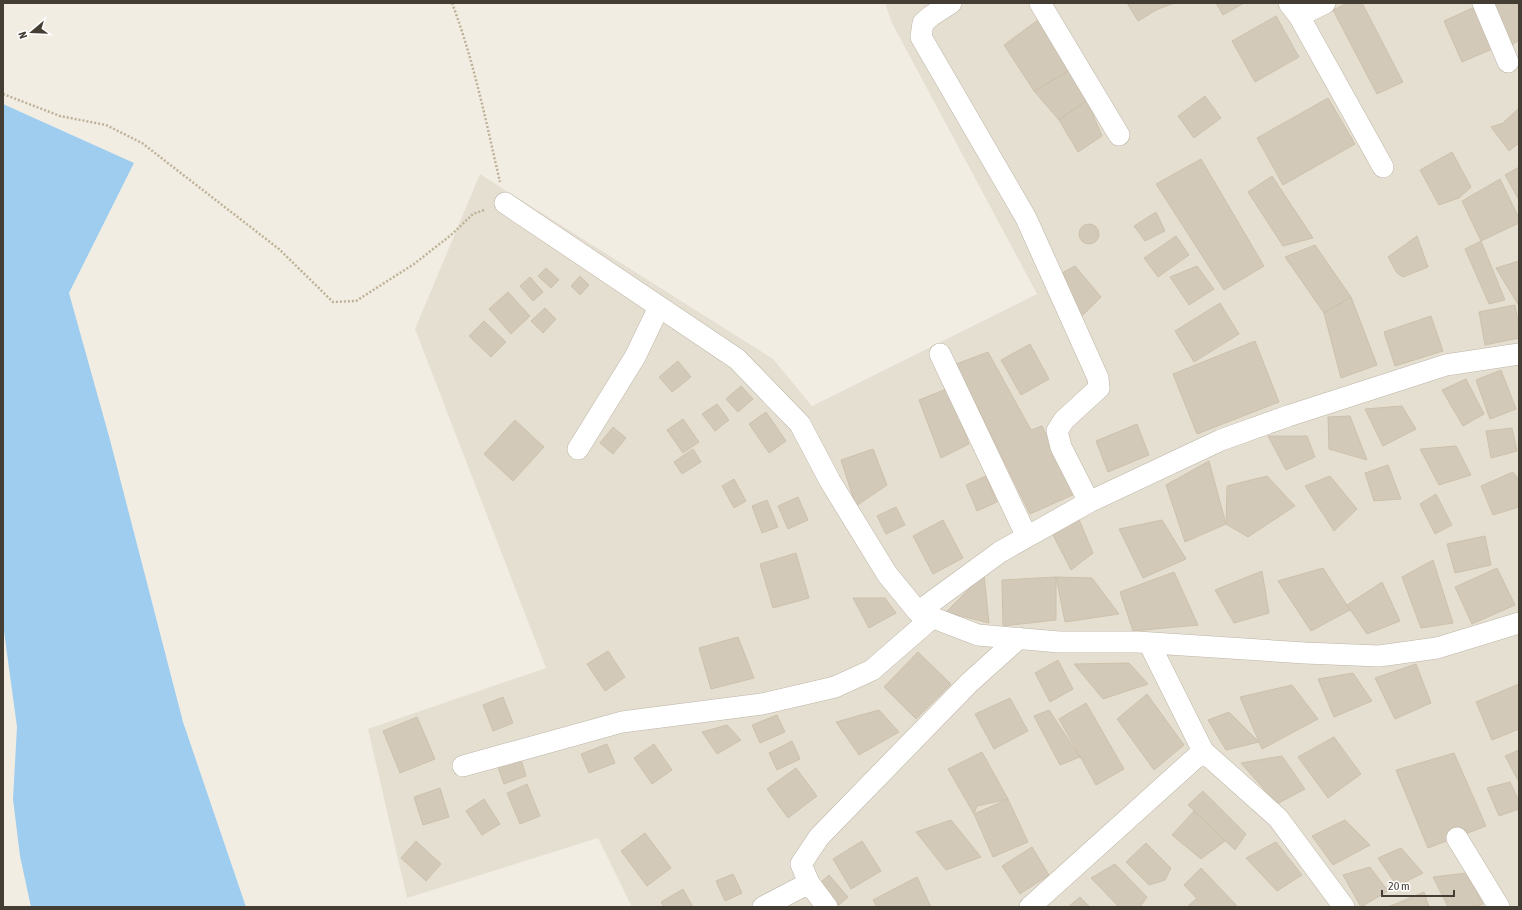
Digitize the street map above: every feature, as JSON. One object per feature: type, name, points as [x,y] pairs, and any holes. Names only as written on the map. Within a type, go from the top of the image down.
[{"type":"street","points":[[951,3],[931,16],[923,24],[921,36],[1026,218],[1098,378],[1099,388],[1064,420],[1057,431],[1061,447],[1089,502]]},
{"type":"street","points":[[1040,3],[1119,135]]},
{"type":"street","points":[[1325,3],[1294,9],[1383,167]]},
{"type":"street","points":[[1483,3],[1508,62]]},
{"type":"street","points":[[504,203],[737,359],[800,424],[830,481],[887,574],[925,615],[978,635],[1059,642],[1149,643],[1379,656],[1437,648],[1519,623]]},
{"type":"street","points":[[578,449],[635,357],[659,307]]},
{"type":"street","points":[[940,354],[1027,537]]},
{"type":"street","points":[[463,766],[622,722],[762,704],[834,687],[872,670],[925,615],[1000,552],[1089,502],[1222,440],[1288,416],[1446,365],[1519,354]]},
{"type":"street","points":[[827,907],[808,883],[801,864],[819,837],[969,683],[1019,638]]},
{"type":"street","points":[[1149,643],[1203,751],[1278,818],[1344,907]]},
{"type":"street","points":[[1030,907],[1203,751]]},
{"type":"street","points":[[1457,838],[1499,907]]},
{"type":"street","points":[[763,907],[808,883]]},
{"type":"path","points":[[3,94],[60,116],[106,125],[142,143],[279,249],[333,302],[356,301],[414,264],[451,235],[473,214],[504,203],[486,119],[465,40],[452,3]]},
{"type":"shaded area","points":[[885,3],[1519,3],[1519,907],[632,907],[598,838],[407,898],[368,729],[546,668],[415,329],[480,174],[773,359],[812,406],[1037,294],[892,23]]},
{"type":"water","points":[[3,104],[134,163],[69,293],[110,440],[183,722],[246,907],[31,907],[20,856],[13,799],[17,727],[3,624]]},
{"type":"building","points":[[1127,3],[1175,3],[1158,9],[1138,21]]},
{"type":"building","points":[[1216,3],[1244,3],[1223,15]]},
{"type":"building","points":[[1348,3],[1362,3],[1403,82],[1377,94],[1333,10]]},
{"type":"building","points":[[1492,3],[1519,3],[1519,40],[1512,45]]},
{"type":"building","points":[[1479,5],[1497,47],[1462,62],[1444,21]]},
{"type":"building","points":[[1276,16],[1299,57],[1255,82],[1232,41]]},
{"type":"building","points":[[1042,17],[1070,70],[1034,91],[1004,45]]},
{"type":"building","points":[[1070,70],[1087,100],[1059,120],[1034,91]]},
{"type":"building","points":[[1205,96],[1221,118],[1194,138],[1178,116]]},
{"type":"building","points":[[1328,98],[1355,144],[1283,185],[1257,138]]},
{"type":"building","points":[[1087,100],[1102,136],[1078,152],[1059,120]]},
{"type":"building","points":[[1519,108],[1519,143],[1509,151],[1491,127],[1503,123]]},
{"type":"building","points":[[1452,152],[1471,187],[1459,198],[1439,205],[1420,170]]},
{"type":"building","points":[[1201,159],[1264,266],[1224,290],[1156,184]]},
{"type":"building","points":[[1519,167],[1519,200],[1505,175]]},
{"type":"building","points":[[1272,176],[1313,238],[1283,246],[1248,192]]},
{"type":"building","points":[[1500,179],[1519,218],[1519,223],[1481,241],[1462,201]]},
{"type":"building","points":[[1156,212],[1165,231],[1145,241],[1134,226]]},
{"type":"building","points":[[1089,224],[1096,227],[1099,234],[1096,241],[1089,244],[1082,241],[1079,234],[1082,227]]},
{"type":"building","points":[[1176,236],[1189,255],[1158,277],[1144,258]]},
{"type":"building","points":[[1417,236],[1428,267],[1403,277],[1397,273],[1388,257]]},
{"type":"building","points":[[1481,241],[1505,300],[1489,304],[1465,249]]},
{"type":"building","points":[[1315,245],[1351,297],[1324,313],[1285,257]]},
{"type":"building","points":[[1519,261],[1519,306],[1496,268]]},
{"type":"building","points":[[1075,266],[1101,297],[1081,317],[1053,278]]},
{"type":"building","points":[[1197,266],[1214,289],[1189,305],[1170,277]]},
{"type":"building","points":[[546,268],[559,280],[551,288],[538,276]]},
{"type":"building","points":[[580,276],[589,285],[580,295],[571,286]]},
{"type":"building","points":[[530,277],[543,292],[533,301],[520,286]]},
{"type":"building","points":[[508,292],[530,316],[511,334],[489,309]]},
{"type":"building","points":[[1351,297],[1377,365],[1341,378],[1324,313]]},
{"type":"building","points":[[1220,303],[1239,334],[1194,362],[1175,331]]},
{"type":"building","points":[[1515,305],[1519,327],[1519,338],[1485,345],[1479,312]]},
{"type":"building","points":[[545,308],[556,319],[543,333],[531,321]]},
{"type":"building","points":[[1431,316],[1443,351],[1395,366],[1384,332]]},
{"type":"building","points":[[484,321],[506,342],[491,357],[469,336]]},
{"type":"building","points":[[1255,341],[1279,402],[1197,434],[1173,374]]},
{"type":"building","points":[[1030,344],[1049,379],[1021,395],[1001,360]]},
{"type":"building","points":[[988,352],[1031,430],[1042,426],[1077,493],[1030,514],[956,364]]},
{"type":"building","points":[[678,361],[691,377],[672,392],[659,377]]},
{"type":"building","points":[[1501,370],[1516,409],[1490,419],[1476,380]]},
{"type":"building","points":[[1466,379],[1484,414],[1463,426],[1442,390]]},
{"type":"building","points":[[741,386],[753,399],[738,412],[726,399]]},
{"type":"building","points":[[949,388],[969,444],[941,458],[919,400]]},
{"type":"building","points":[[717,404],[729,420],[715,431],[702,414]]},
{"type":"building","points":[[1402,406],[1416,429],[1383,446],[1365,409]]},
{"type":"building","points":[[766,412],[786,441],[769,453],[749,424]]},
{"type":"building","points":[[1350,416],[1367,460],[1329,449],[1328,417]]},
{"type":"building","points":[[683,419],[699,442],[683,453],[667,430]]},
{"type":"building","points":[[515,420],[544,447],[513,481],[484,454]]},
{"type":"building","points":[[1137,424],[1149,455],[1108,472],[1096,441]]},
{"type":"building","points":[[613,427],[626,438],[613,454],[600,443]]},
{"type":"building","points":[[1512,428],[1517,451],[1491,458],[1486,431]]},
{"type":"building","points":[[1268,436],[1307,436],[1315,457],[1286,470]]},
{"type":"building","points":[[1456,446],[1471,475],[1439,485],[1420,449]]},
{"type":"building","points":[[693,449],[701,462],[682,474],[674,462]]},
{"type":"building","points":[[873,449],[887,485],[856,506],[841,460]]},
{"type":"building","points":[[1209,461],[1226,524],[1185,542],[1166,485]]},
{"type":"building","points":[[1388,465],[1401,499],[1374,501],[1365,473]]},
{"type":"building","points":[[1513,472],[1519,480],[1519,507],[1493,515],[1481,486]]},
{"type":"building","points":[[986,476],[997,502],[977,511],[966,485]]},
{"type":"building","points":[[1267,476],[1295,506],[1248,537],[1226,524],[1227,486]]},
{"type":"building","points":[[1330,476],[1357,509],[1334,531],[1305,486]]},
{"type":"building","points":[[734,479],[746,501],[734,508],[722,486]]},
{"type":"building","points":[[1436,494],[1452,525],[1435,534],[1420,504]]},
{"type":"building","points":[[798,497],[808,520],[788,529],[778,506]]},
{"type":"building","points":[[767,500],[778,527],[762,533],[752,506]]},
{"type":"building","points":[[896,507],[905,525],[886,534],[877,516]]},
{"type":"building","points":[[1075,510],[1093,553],[1071,570],[1051,531]]},
{"type":"building","points":[[943,520],[963,558],[933,574],[913,536]]},
{"type":"building","points":[[1162,520],[1186,559],[1143,578],[1119,529]]},
{"type":"building","points":[[1485,536],[1491,565],[1455,573],[1447,544]]},
{"type":"building","points":[[796,553],[809,598],[773,608],[760,564]]},
{"type":"building","points":[[1433,560],[1453,623],[1421,628],[1402,577]]},
{"type":"building","points":[[1323,568],[1350,610],[1311,631],[1278,581]]},
{"type":"building","points":[[1497,568],[1515,605],[1472,624],[1455,587]]},
{"type":"building","points":[[1262,571],[1269,613],[1234,623],[1215,590]]},
{"type":"building","points":[[1174,572],[1198,625],[1133,631],[1120,592]]},
{"type":"building","points":[[984,574],[989,623],[946,612]]},
{"type":"building","points":[[1056,577],[1056,620],[1003,626],[1002,580]]},
{"type":"building","points":[[1056,577],[1092,578],[1119,614],[1065,622]]},
{"type":"building","points":[[1382,582],[1400,621],[1367,634],[1347,605]]},
{"type":"building","points":[[853,598],[885,598],[896,613],[869,628]]},
{"type":"building","points":[[738,637],[754,678],[711,689],[699,648]]},
{"type":"building","points":[[608,651],[625,677],[605,691],[587,664]]},
{"type":"building","points":[[918,652],[951,684],[916,719],[884,687]]},
{"type":"building","points":[[1058,660],[1073,689],[1050,702],[1035,673]]},
{"type":"building","points":[[1129,663],[1148,684],[1103,699],[1074,664]]},
{"type":"building","points":[[1416,664],[1431,703],[1395,719],[1375,678]]},
{"type":"building","points":[[1353,673],[1372,701],[1334,717],[1318,679]]},
{"type":"building","points":[[1519,684],[1519,729],[1492,740],[1476,702]]},
{"type":"building","points":[[1292,685],[1318,719],[1262,749],[1240,697]]},
{"type":"building","points":[[1147,694],[1184,745],[1154,770],[1117,719]]},
{"type":"building","points":[[503,697],[513,723],[493,731],[483,705]]},
{"type":"building","points":[[1010,698],[1028,731],[994,749],[975,714]]},
{"type":"building","points":[[1086,703],[1124,769],[1096,785],[1059,719]]},
{"type":"building","points":[[879,710],[899,732],[859,755],[836,722]]},
{"type":"building","points":[[1049,710],[1080,757],[1060,765],[1034,716]]},
{"type":"building","points":[[1229,712],[1259,742],[1226,750],[1208,720]]},
{"type":"building","points":[[777,715],[785,732],[760,743],[752,725]]},
{"type":"building","points":[[417,717],[435,759],[400,773],[383,731]]},
{"type":"building","points":[[727,725],[741,740],[717,754],[702,732]]},
{"type":"building","points":[[1334,737],[1361,774],[1328,798],[1298,757]]},
{"type":"building","points":[[792,741],[800,759],[777,770],[769,753]]},
{"type":"building","points":[[607,744],[615,763],[589,773],[581,754]]},
{"type":"building","points":[[654,744],[672,770],[652,784],[634,758]]},
{"type":"building","points":[[1519,750],[1519,782],[1505,756]]},
{"type":"building","points":[[982,752],[1008,799],[977,806],[974,814],[948,769]]},
{"type":"building","points":[[1454,753],[1486,826],[1428,848],[1396,770]]},
{"type":"building","points":[[520,756],[526,776],[504,784],[497,764]]},
{"type":"building","points":[[1282,756],[1305,789],[1277,804],[1241,763]]},
{"type":"building","points":[[796,768],[817,796],[788,818],[767,789]]},
{"type":"building","points":[[1510,782],[1519,801],[1519,809],[1499,816],[1487,788]]},
{"type":"building","points":[[527,784],[540,816],[520,824],[507,793]]},
{"type":"building","points":[[440,788],[449,817],[423,825],[414,797]]},
{"type":"building","points":[[1203,791],[1246,834],[1235,850],[1188,805]]},
{"type":"building","points":[[484,799],[500,824],[482,835],[466,811]]},
{"type":"building","points":[[1008,799],[1028,842],[993,857],[974,814]]},
{"type":"building","points":[[1194,811],[1225,841],[1201,859],[1172,835]]},
{"type":"building","points":[[951,820],[981,857],[946,870],[916,832]]},
{"type":"building","points":[[1345,820],[1370,845],[1333,865],[1312,836]]},
{"type":"building","points":[[645,833],[671,868],[647,886],[621,851]]},
{"type":"building","points":[[416,841],[441,864],[426,881],[401,858]]},
{"type":"building","points":[[862,841],[881,871],[851,889],[833,859]]},
{"type":"building","points":[[1276,842],[1302,875],[1277,891],[1246,858]]},
{"type":"building","points":[[1146,843],[1171,868],[1165,880],[1149,885],[1126,862]]},
{"type":"building","points":[[1032,847],[1049,875],[1020,894],[1002,866]]},
{"type":"building","points":[[1401,848],[1423,873],[1397,886],[1378,858]]},
{"type":"building","points":[[1115,864],[1147,897],[1140,907],[1119,907],[1091,878]]},
{"type":"building","points":[[1370,867],[1388,891],[1361,907],[1343,875]]},
{"type":"building","points":[[1201,868],[1237,906],[1236,907],[1205,907],[1184,885]]},
{"type":"building","points":[[1467,873],[1483,904],[1474,907],[1448,907],[1433,877]]},
{"type":"building","points":[[733,874],[742,893],[725,901],[716,881]]},
{"type":"building","points":[[829,875],[848,897],[839,905],[820,883]]},
{"type":"building","points":[[917,877],[931,907],[877,907],[873,900]]},
{"type":"building","points":[[683,889],[693,907],[664,907],[661,902]]},
{"type":"building","points":[[1424,892],[1429,907],[1388,907]]},
{"type":"building","points":[[1080,897],[1090,907],[1068,907]]},
{"type":"building","points":[[1196,899],[1203,907],[1187,907]]}]
